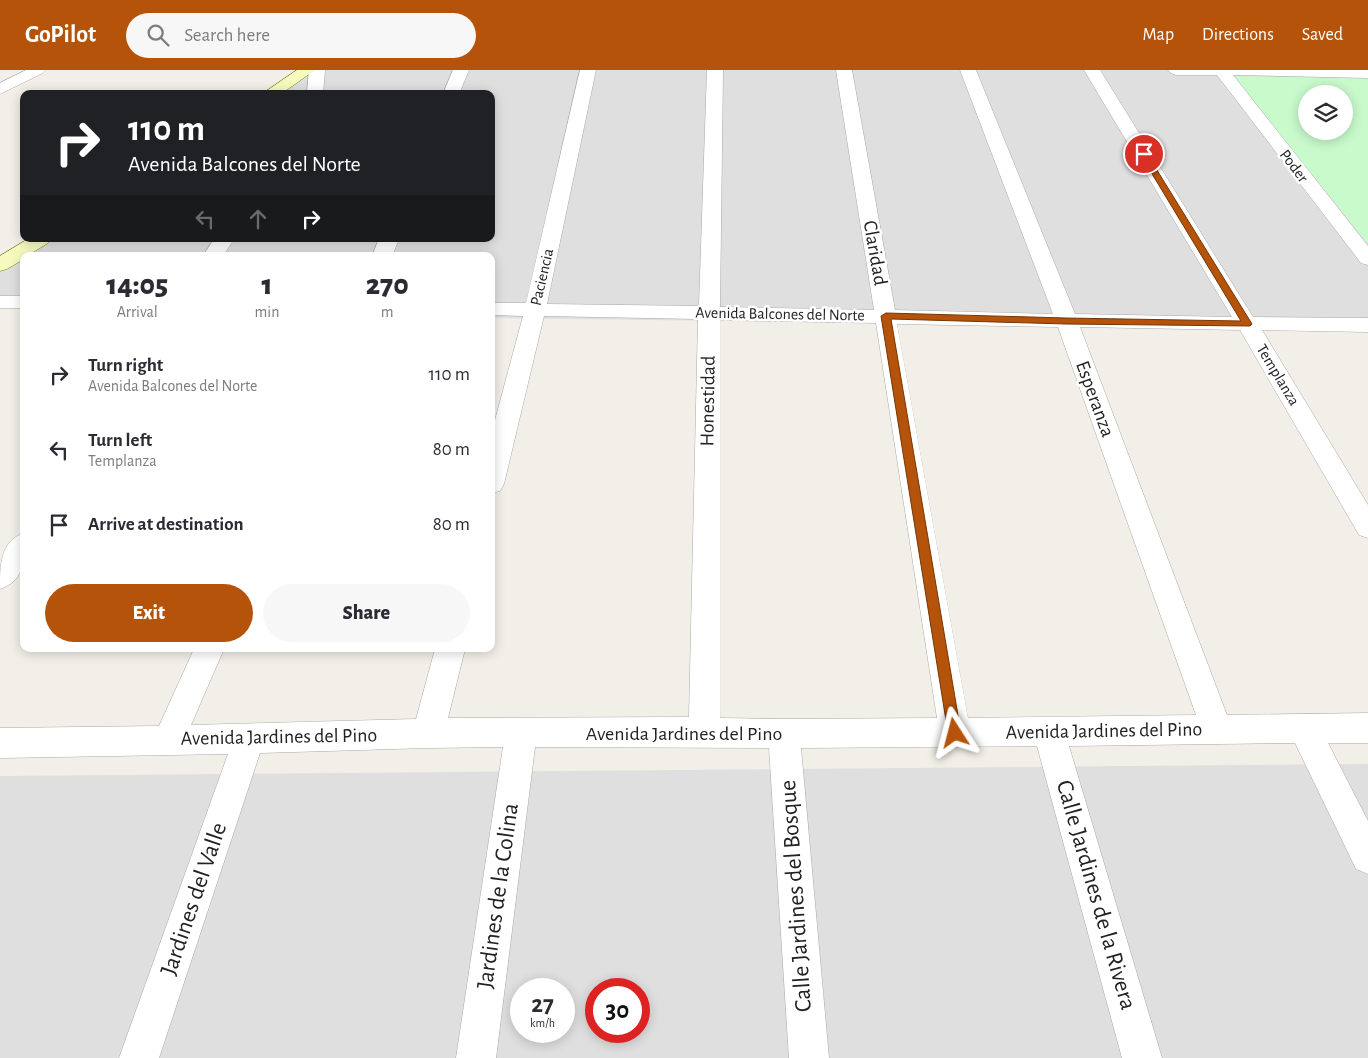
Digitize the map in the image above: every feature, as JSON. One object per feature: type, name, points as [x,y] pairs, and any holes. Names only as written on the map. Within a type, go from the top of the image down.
[{"type":"street","points":[[0,89],[38,70]]},
{"type":"street","points":[[276,90],[307,70]]},
{"type":"street","points":[[316,90],[317,70]]},
{"type":"street","points":[[453,90],[461,70]]},
{"type":"street","name":"Paciencia","points":[[495,468],[535,310],[588,70]]},
{"type":"street","name":"Honestidad","points":[[704,732],[709,312],[716,70]]},
{"type":"street","name":"Claridad","points":[[844,70],[955,733]]},
{"type":"street","name":"Esperanza","points":[[968,70],[1066,321],[1217,730]]},
{"type":"street","name":"Templanza","points":[[1092,70],[1247,324],[1368,528]]},
{"type":"street","points":[[1176,70],[1368,73]]},
{"type":"street","name":"Poder","points":[[1222,71],[1368,259]]},
{"type":"street","points":[[20,252],[36,242]]},
{"type":"street","points":[[0,265],[20,252]]},
{"type":"street","name":"Avenida Balcones del Norte","points":[[495,309],[709,312],[1066,321],[1368,325]]},
{"type":"street","points":[[0,578],[20,549]]},
{"type":"street","points":[[169,739],[208,652]]},
{"type":"street","points":[[428,733],[449,652]]},
{"type":"street","name":"Avenida Jardines del Pino","points":[[0,743],[249,739],[428,733],[704,732],[784,734],[1368,728]]},
{"type":"street","points":[[1306,730],[1368,857]]},
{"type":"street","name":"Calle Jardines de la Rivera","points":[[1049,732],[1142,1058]]},
{"type":"street","name":"Jardines de la Colina","points":[[476,1058],[521,734]]},
{"type":"street","name":"Calle Jardines del Bosque","points":[[784,734],[808,1058]]},
{"type":"street","name":"Jardines del Valle","points":[[139,1058],[249,739]]},
{"type":"shaded area","points":[[297,70],[1368,70],[1368,329],[495,318],[495,252],[20,252],[36,242],[495,242],[495,90],[267,90]]},
{"type":"shaded area","points":[[20,252],[20,307],[0,306],[0,265]]},
{"type":"shaded area","points":[[1368,764],[1368,1058],[0,1058],[0,776]]},
{"type":"green space","points":[[1233,76],[1368,78],[1368,244]]},
{"type":"route","points":[[955,733],[886,316],[1247,324],[1144,154]]}]
